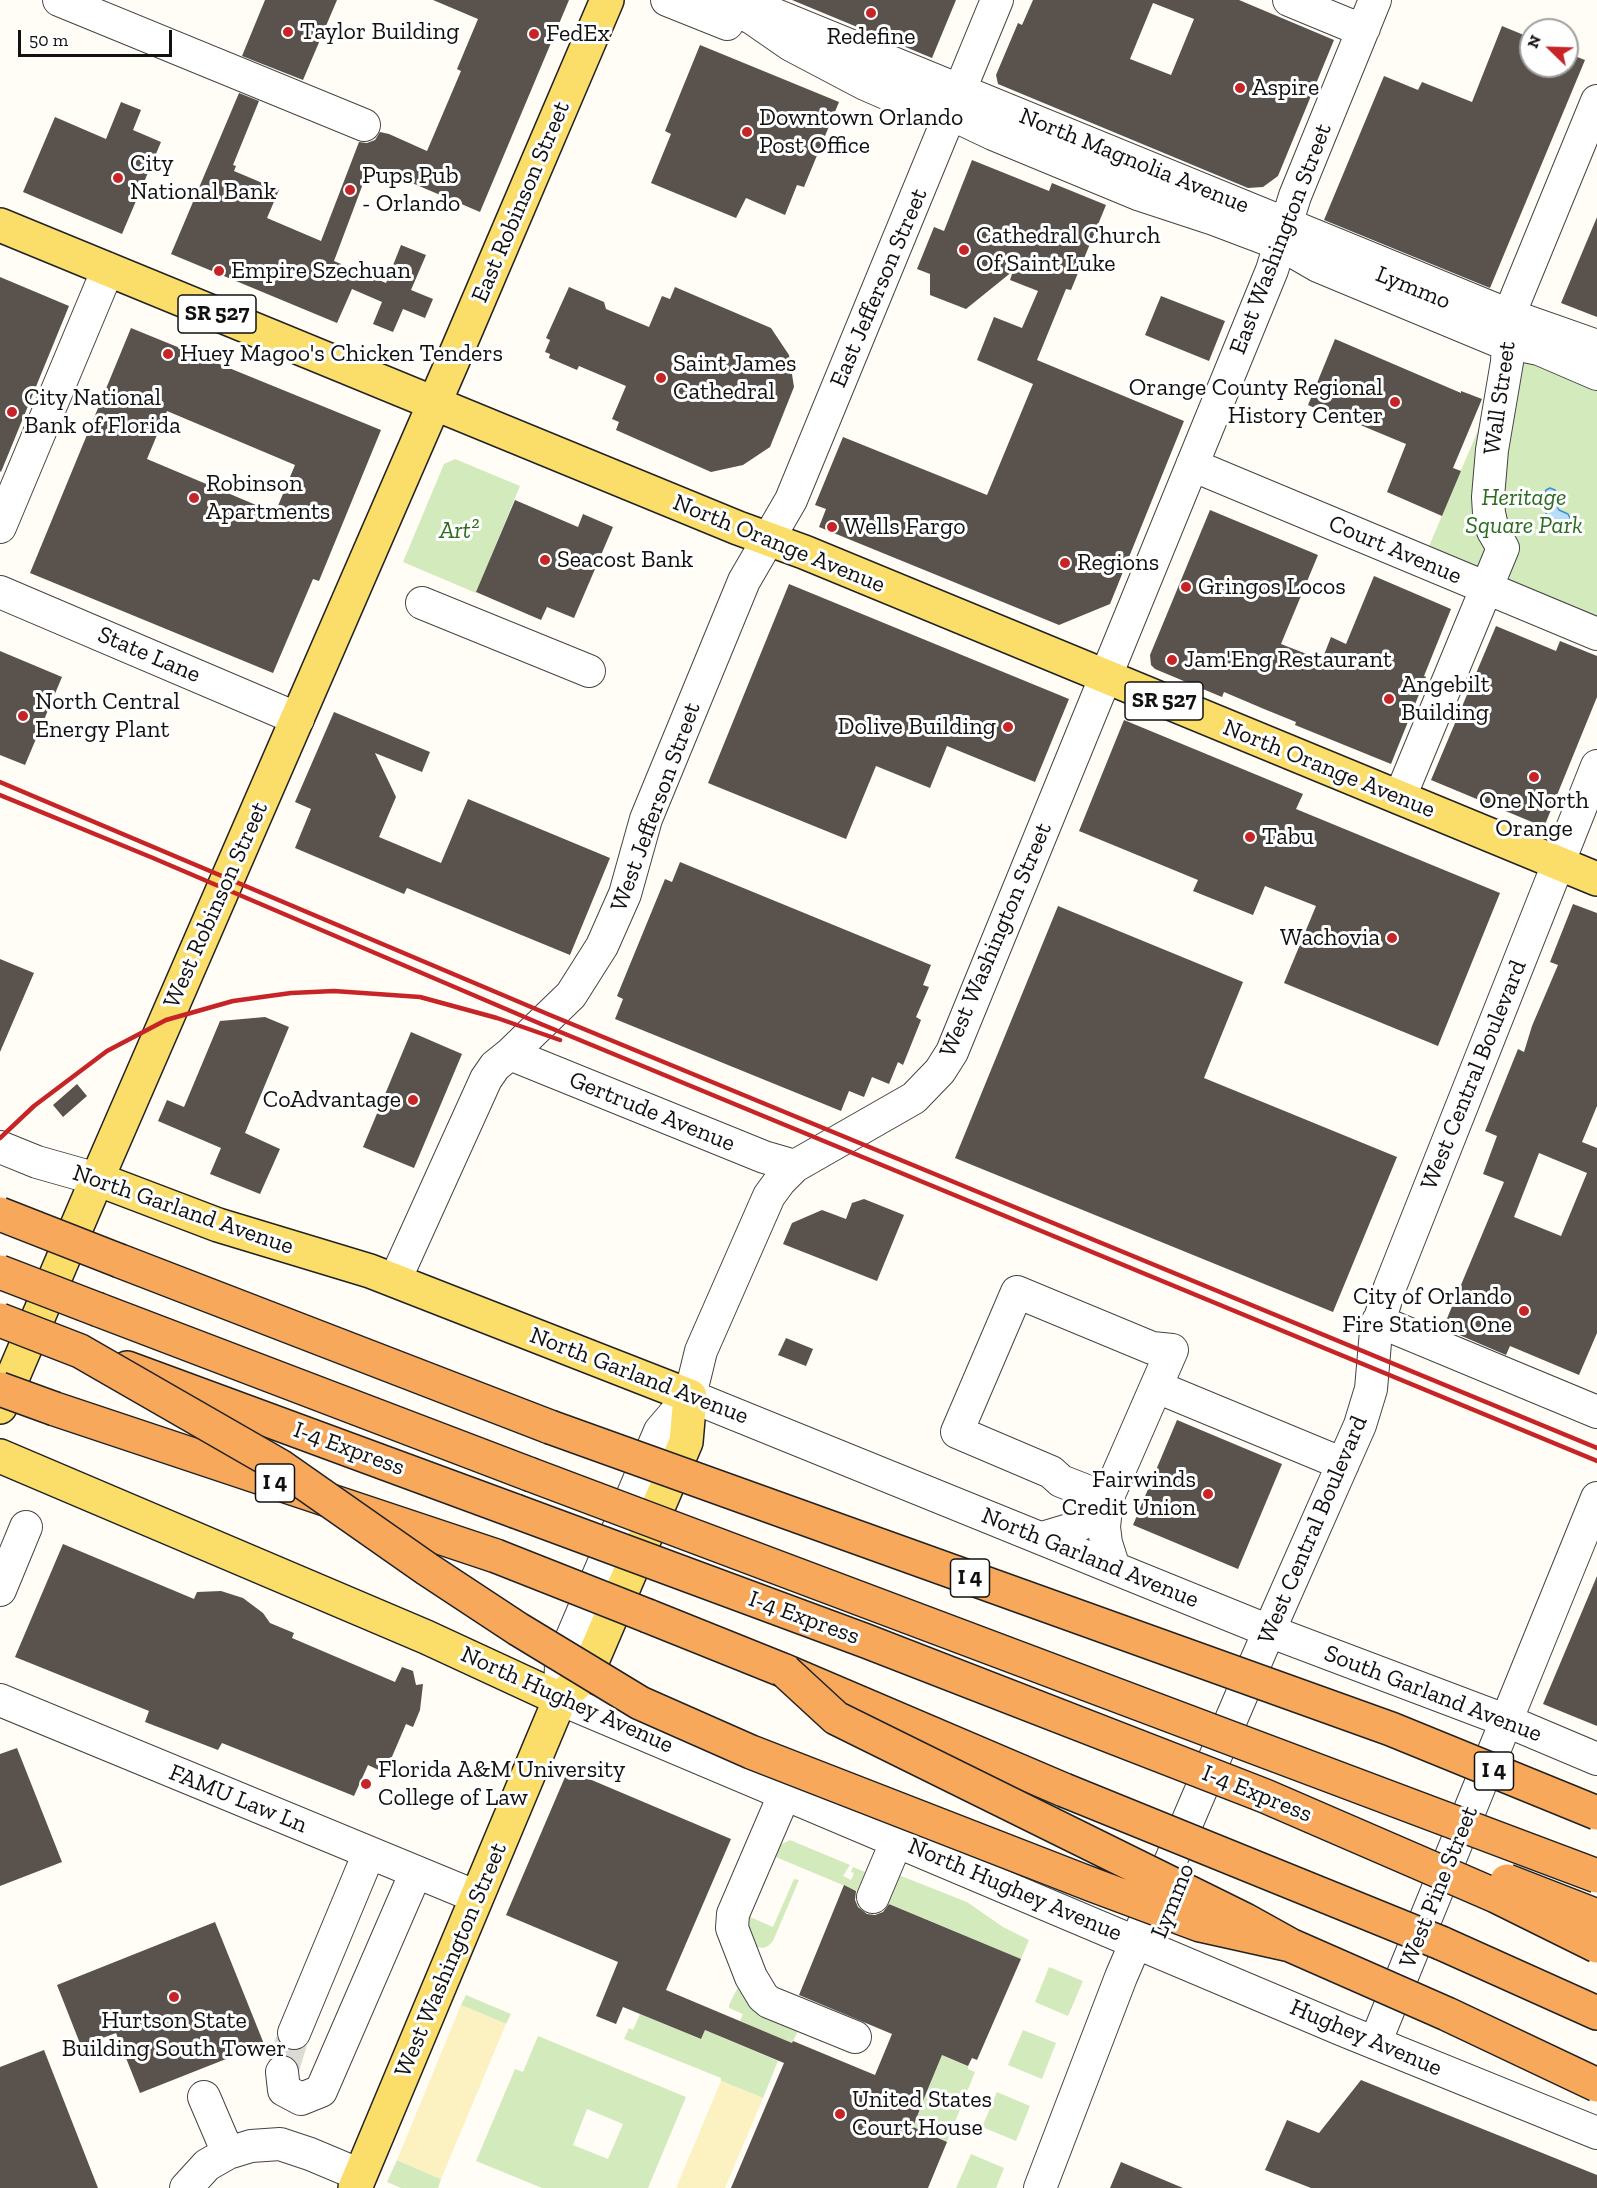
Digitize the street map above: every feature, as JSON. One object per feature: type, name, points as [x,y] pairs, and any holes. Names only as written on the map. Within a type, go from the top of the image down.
[{"type":"highway","name":"I 4","points":[[0,1214],[550,1427],[1390,1729],[1597,1814]]},
{"type":"highway","name":"I-4 Express","points":[[0,1272],[529,1474],[1597,1876]]},
{"type":"highway","name":"I-4 Express","points":[[0,1320],[866,1641],[1265,1796],[1496,1896],[1597,1946]]},
{"type":"highway","points":[[80,1351],[280,1466],[445,1581],[640,1703],[751,1752],[1200,1925],[1290,1945]]},
{"type":"highway","name":"I 4","points":[[0,1389],[496,1556],[785,1671],[1065,1790],[1441,1942],[1597,2013]]},
{"type":"highway","points":[[785,1671],[836,1718],[1245,1920],[1290,1945],[1447,2014],[1597,2085]]},
{"type":"highway","points":[[1265,1796],[1407,1844],[1552,1897],[1597,1916]]},
{"type":"main road","name":"East Robinson Street","points":[[435,403],[607,0]]},
{"type":"main road","name":"North Orange Avenue","points":[[0,225],[1558,864]]},
{"type":"main road","name":"West Robinson Street","points":[[0,1407],[435,403]]},
{"type":"main road","name":"SR 527","points":[[1558,864],[1597,879]]},
{"type":"main road","name":"North Garland Avenue","points":[[97,1179],[218,1225],[395,1280],[690,1396]]},
{"type":"main road","name":"West Washington Street","points":[[358,2182],[560,1699],[587,1673],[686,1442],[690,1396]]},
{"type":"main road","name":"North Hughey Avenue","points":[[0,1456],[426,1637],[560,1699]]},
{"type":"street","points":[[59,0],[364,125]]},
{"type":"street","name":"Lymmo","points":[[668,0],[753,35],[790,45]]},
{"type":"street","name":"Lymmo","points":[[708,0],[752,18],[790,45],[865,84],[911,104],[955,103],[993,134],[1138,194],[1214,219],[1284,234],[1318,266],[1496,340],[1509,329],[1539,349],[1597,374]]},
{"type":"street","name":"North Magnolia Avenue","points":[[739,0],[955,103],[1284,234]]},
{"type":"street","name":"East Jefferson Street","points":[[769,539],[791,500],[998,0]]},
{"type":"street","points":[[1288,0],[1370,14]]},
{"type":"street","name":"East Washington Street","points":[[1105,677],[1272,270],[1295,196],[1370,14]]},
{"type":"street","name":"Wall Street","points":[[1401,798],[1503,548],[1493,531],[1488,497],[1492,450],[1507,362],[1509,329],[1597,100]]},
{"type":"street","points":[[0,527],[108,269]]},
{"type":"street","points":[[1509,329],[1597,346]]},
{"type":"street","name":"Court Avenue","points":[[1192,465],[1597,634]]},
{"type":"street","name":"West Jefferson Street","points":[[395,1280],[481,1089],[502,1060],[571,995],[602,946],[625,894],[646,819],[744,582],[769,539]]},
{"type":"street","name":"State Lane","points":[[0,592],[298,719]]},
{"type":"street","points":[[423,603],[589,671]]},
{"type":"street","name":"West Washington Street","points":[[690,1396],[701,1351],[763,1208],[775,1187],[795,1166],[914,1098],[931,1082],[952,1052],[1105,677]]},
{"type":"street","name":"West Central Boulevard","points":[[1040,2188],[1145,1945],[1275,1624],[1360,1425],[1371,1389],[1378,1321],[1389,1287],[1597,766]]},
{"type":"street","name":"Gertrude Avenue","points":[[502,1060],[764,1157],[795,1166]]},
{"type":"street","name":"North Garland Avenue","points":[[0,1147],[37,1162],[97,1179]]},
{"type":"street","points":[[1107,1499],[1061,1481],[1051,1472],[957,1432],[1017,1292],[1152,1348],[1172,1350],[1107,1499],[1104,1527],[1106,1543],[1114,1568]]},
{"type":"street","points":[[1378,1321],[1597,1412]]},
{"type":"street","points":[[1157,1387],[1343,1464]]},
{"type":"street","name":"North Garland Avenue","points":[[690,1396],[1114,1568],[1275,1624]]},
{"type":"street","name":"West Pine Street","points":[[1375,2043],[1597,1498]]},
{"type":"street","points":[[1042,1538],[1072,1529],[1086,1521],[1107,1499]]},
{"type":"street","points":[[0,1590],[26,1527]]},
{"type":"street","name":"South Garland Avenue","points":[[1275,1624],[1597,1759]]},
{"type":"street","name":"North Hughey Avenue","points":[[560,1699],[1145,1945]]},
{"type":"street","name":"FAMU Law Ln","points":[[0,1700],[477,1897]]},
{"type":"street","points":[[785,1793],[733,1914],[732,1928],[751,1977],[769,2002],[855,2037]]},
{"type":"street","points":[[873,1897],[897,1840]]},
{"type":"street","points":[[294,2033],[369,1853]]},
{"type":"street","points":[[282,2072],[284,2090],[301,2098],[321,2091],[416,1872]]},
{"type":"street","name":"Lymmo","points":[[1046,2188],[1080,2125],[1145,1945]]},
{"type":"street","name":"Hughey Avenue","points":[[1145,1945],[1375,2043],[1597,2133]]},
{"type":"street","points":[[204,2097],[228,2153]]},
{"type":"street","points":[[186,2188],[207,2165],[228,2153],[251,2146],[280,2144],[310,2154],[358,2182]]},
{"type":"green space","name":"Heritage Square Park","points":[[1511,352],[1597,388],[1597,623],[1427,551]]},
{"type":"green space","name":"Art²","points":[[455,459],[520,486],[476,593],[403,562],[444,464]]},
{"type":"green space","points":[[790,1840],[850,1865],[843,1876],[851,1880],[854,1873],[851,1872],[853,1867],[865,1872],[857,1891],[771,1855],[776,1847]]},
{"type":"green space","points":[[765,1865],[770,1867],[750,1917],[773,1927],[794,1879],[799,1880],[773,1941],[763,1948],[751,1943],[744,1924]]},
{"type":"green space","points":[[896,1874],[967,1902],[1003,1927],[1029,1940],[1021,1959],[885,1902]]},
{"type":"green space","points":[[1049,1967],[1083,1981],[1068,2016],[1035,2002]]},
{"type":"green space","points":[[739,1985],[798,2031],[792,2043],[740,2021],[743,2014],[729,2008]]},
{"type":"green space","points":[[466,1995],[511,2014],[506,2024],[461,2005]]},
{"type":"green space","points":[[640,2014],[700,2039],[705,2030],[778,2061],[763,2098],[721,2081],[721,2078],[624,2039],[629,2028],[633,2030]]},
{"type":"green space","points":[[1023,2030],[1056,2043],[1042,2079],[1008,2065]]},
{"type":"green space","points":[[538,2036],[686,2097],[648,2188],[542,2188],[476,2161],[515,2069],[523,2072]],"holes":[[[587,2109],[623,2124],[608,2159],[573,2145]]]},
{"type":"green space","points":[[942,2055],[968,2066],[968,2069],[975,2072],[947,2142],[913,2127]]},
{"type":"green space","points":[[997,2092],[1030,2106],[1016,2141],[982,2127]]},
{"type":"green space","points":[[971,2154],[1004,2168],[996,2188],[956,2188]]},
{"type":"green space","points":[[397,2160],[441,2179],[438,2188],[401,2188],[387,2182]]},
{"type":"sand","points":[[461,2005],[506,2024],[441,2179],[397,2160]]},
{"type":"sand","points":[[721,2081],[763,2098],[725,2188],[676,2188]]},
{"type":"water","points":[[1550,488],[1555,490],[1559,500],[1557,506],[1559,510],[1568,514],[1572,522],[1556,528],[1552,518],[1548,519],[1544,499],[1546,490]]},
{"type":"building","name":"Taylor Building","points":[[265,0],[337,0],[303,80],[242,56]]},
{"type":"building","points":[[433,0],[569,0],[480,212],[370,165],[334,261],[386,283],[401,245],[426,255],[411,290],[433,299],[425,318],[403,309],[393,332],[373,324],[382,302],[352,289],[337,323],[171,254],[239,93],[259,101],[233,165],[236,166],[234,171],[279,190],[267,218],[321,241],[359,142],[367,143],[375,140],[380,132],[427,151],[461,71],[457,69],[478,19]]},
{"type":"building","points":[[792,0],[956,0],[932,58]]},
{"type":"building","points":[[1033,0],[1239,0],[1334,40],[1278,176],[1263,187],[1248,188],[998,84],[996,75],[1018,23],[1022,25]],"holes":[[[1153,3],[1194,19],[1171,75],[1130,59]]]},
{"type":"building","points":[[1502,26],[1519,33],[1519,78],[1578,78],[1490,288],[1324,220],[1384,76],[1418,90],[1422,82],[1472,102]]},
{"type":"building","name":"Downtown Orlando Post Office","points":[[700,45],[839,102],[804,187],[797,185],[785,215],[746,198],[736,218],[651,183],[671,134],[665,131]]},
{"type":"building","points":[[1579,58],[1585,60],[1579,74]]},
{"type":"building","points":[[121,102],[141,110],[133,130],[161,142],[122,234],[23,192],[55,117],[106,139]]},
{"type":"building","points":[[972,160],[1049,191],[1052,183],[1106,205],[1071,290],[1066,289],[1037,360],[1184,421],[1110,604],[1059,625],[819,527],[826,509],[815,505],[843,437],[987,495],[1033,384],[977,360],[994,317],[1022,328],[1038,291],[1010,280],[1013,271],[966,309],[930,295],[930,274],[917,269],[934,227],[944,231]]},
{"type":"building","points":[[1597,217],[1597,317],[1561,303]]},
{"type":"building","name":"City National Bank of Florida","points":[[0,277],[69,306],[1,472],[0,471]]},
{"type":"building","name":"Saint James Cathedral","points":[[569,287],[604,302],[606,309],[649,327],[662,296],[670,299],[675,287],[771,328],[789,355],[794,387],[770,447],[743,465],[711,472],[616,430],[619,422],[612,419],[626,386],[579,366],[577,370],[549,358],[550,354],[545,352],[550,340],[546,338]]},
{"type":"building","points":[[1161,296],[1225,321],[1209,361],[1145,335]]},
{"type":"building","name":"Robinson Apartments","points":[[131,328],[381,430],[319,581],[313,579],[273,673],[30,573]],"holes":[[[167,411],[295,465],[275,513],[147,459]]]},
{"type":"building","name":"Orange County Regional History Center","points":[[1335,339],[1461,393],[1461,391],[1482,399],[1453,468],[1461,471],[1442,516],[1387,492],[1406,444],[1308,405]]},
{"type":"building","name":"Seacost Bank","points":[[515,500],[578,527],[583,514],[613,527],[574,618],[547,607],[541,620],[476,592]]},
{"type":"building","points":[[1210,510],[1318,555],[1281,644],[1322,660],[1331,637],[1346,644],[1374,576],[1451,609],[1391,764],[1295,725],[1296,722],[1224,692],[1222,697],[1155,669],[1151,665],[1150,655]]},
{"type":"building","points":[[789,584],[1069,699],[1035,782],[947,746],[930,788],[876,766],[846,839],[708,783]]},
{"type":"building","points":[[1496,626],[1556,651],[1560,641],[1597,656],[1597,697],[1544,827],[1431,780]]},
{"type":"building","name":"North Central Energy Plant","points":[[0,651],[62,677],[25,765],[0,755]]},
{"type":"building","points":[[334,712],[430,752],[422,772],[375,753],[396,797],[379,837],[441,863],[468,799],[610,858],[570,955],[407,888],[404,894],[295,848],[311,809],[295,802]]},
{"type":"building","points":[[1124,720],[1303,794],[1296,809],[1500,893],[1438,1046],[1284,983],[1316,906],[1265,886],[1253,915],[1193,891],[1198,880],[1079,831]]},
{"type":"building","points":[[680,862],[931,965],[923,985],[929,987],[916,1017],[921,1020],[903,1065],[898,1062],[889,1084],[872,1077],[864,1097],[849,1091],[841,1111],[615,1019],[623,999],[617,996],[665,879],[672,882]]},
{"type":"building","points":[[1573,904],[1597,913],[1597,1106],[1582,1142],[1597,1148],[1597,1333],[1579,1375],[1510,1346],[1506,1355],[1443,1328],[1504,1182],[1483,1174],[1497,1136],[1485,1131],[1518,1049],[1524,1052],[1532,1026],[1558,965],[1550,962]],"holes":[[[1539,1153],[1587,1173],[1561,1236],[1514,1217]]]},
{"type":"building","points":[[1058,906],[1243,982],[1204,1078],[1397,1157],[1333,1312],[955,1158]]},
{"type":"building","points":[[0,959],[34,973],[0,1052]]},
{"type":"building","points":[[265,1017],[289,1027],[245,1133],[280,1149],[260,1194],[210,1174],[221,1148],[158,1121],[167,1100],[184,1107],[220,1021]]},
{"type":"building","name":"CoAdvantage","points":[[411,1032],[462,1054],[414,1168],[363,1147]]},
{"type":"building","points":[[77,1084],[87,1096],[63,1117],[53,1105]]},
{"type":"building","points":[[864,1199],[904,1215],[877,1281],[783,1244],[792,1223],[822,1210],[846,1219],[852,1203]]},
{"type":"building","points":[[786,1338],[813,1349],[806,1366],[778,1355]]},
{"type":"building","name":"Fairwinds Credit Union","points":[[1177,1420],[1282,1464],[1238,1569],[1133,1525]]},
{"type":"building","name":"Florida A&M University College of Law","points":[[63,1544],[194,1599],[197,1592],[221,1591],[243,1598],[263,1613],[270,1623],[294,1633],[292,1638],[395,1682],[402,1667],[413,1671],[416,1685],[423,1684],[420,1710],[413,1727],[406,1724],[385,1773],[368,1765],[354,1796],[222,1743],[218,1750],[145,1722],[149,1711],[15,1657]]},
{"type":"building","points":[[1597,1576],[1597,1726],[1543,1704]]},
{"type":"building","points":[[17,1748],[62,1862],[0,1886],[0,1754]]},
{"type":"building","points":[[568,1770],[731,1839],[666,1990],[792,2043],[793,2041],[875,2075],[892,2034],[799,1995],[844,1885],[856,1891],[855,1900],[858,1907],[867,1914],[875,1915],[883,1912],[889,1904],[1021,1959],[977,2060],[972,2058],[968,2066],[942,2055],[925,2096],[913,2127],[947,2142],[928,2188],[731,2188],[784,2063],[705,2030],[701,2039],[623,2007],[616,2024],[596,2016],[618,1962],[506,1915]]},
{"type":"building","name":"Hurtson State Building South Tower","points":[[215,1922],[264,2044],[140,2093],[116,2033],[81,2046],[57,1985]]},
{"type":"building","points":[[44,2050],[98,2188],[0,2188],[0,2067]]},
{"type":"building","points":[[1361,2080],[1597,2175],[1597,2188],[1311,2188],[1265,2170],[1287,2120],[1319,2133]]},
{"type":"building","points":[[1121,2162],[1183,2188],[1110,2188]]},
{"type":"tunnel","points":[[282,2072],[294,2033]]},
{"type":"railway","points":[[0,782],[550,1015],[1597,1448]]},
{"type":"railway","points":[[0,795],[541,1024],[1597,1461]]},
{"type":"railway","points":[[0,1138],[34,1106],[107,1051],[166,1020],[233,1001],[291,993],[334,991],[420,997],[497,1018],[560,1040]]},
{"type":"place","name":"Redefine","points":[[871,13]]},
{"type":"place","name":"Taylor Building","points":[[288,32]]},
{"type":"place","name":"FedEx","points":[[534,34]]},
{"type":"place","name":"Aspire","points":[[1240,88]]},
{"type":"place","name":"Downtown Orlando Post Office","points":[[747,132]]},
{"type":"place","name":"City National Bank","points":[[118,178]]},
{"type":"place","name":"Pups Pub - Orlando","points":[[350,190]]},
{"type":"place","name":"Cathedral Church Of Saint Luke","points":[[964,250]]},
{"type":"place","name":"Empire Szechuan","points":[[219,271]]},
{"type":"place","name":"Huey Magoo's Chicken Tenders","points":[[168,354]]},
{"type":"place","name":"Saint James Cathedral","points":[[661,378]]},
{"type":"place","name":"Orange County Regional History Center","points":[[1395,402]]},
{"type":"place","name":"City National Bank of Florida","points":[[12,412]]},
{"type":"place","name":"Robinson Apartments","points":[[194,498]]},
{"type":"place","name":"Wells Fargo","points":[[832,527]]},
{"type":"place","name":"Seacost Bank","points":[[545,560]]},
{"type":"place","name":"Regions","points":[[1065,563]]},
{"type":"place","name":"Gringos Locos","points":[[1186,587]]},
{"type":"place","name":"Jam'Eng Restaurant","points":[[1172,660]]},
{"type":"place","name":"Angebilt Building","points":[[1389,699]]},
{"type":"place","name":"North Central Energy Plant","points":[[23,716]]},
{"type":"place","name":"Dolive Building","points":[[1008,727]]},
{"type":"place","name":"One North Orange","points":[[1534,777]]},
{"type":"place","name":"Tabu","points":[[1250,837]]},
{"type":"place","name":"Wachovia","points":[[1392,938]]},
{"type":"place","name":"CoAdvantage","points":[[413,1100]]},
{"type":"place","name":"City of Orlando Fire Station One","points":[[1524,1311]]},
{"type":"place","name":"Fairwinds Credit Union","points":[[1208,1494]]},
{"type":"place","name":"Florida A&M University College of Law","points":[[366,1784]]},
{"type":"place","name":"Hurtson State Building South Tower","points":[[174,1997]]},
{"type":"place","name":"United States Court House","points":[[840,2114]]}]
